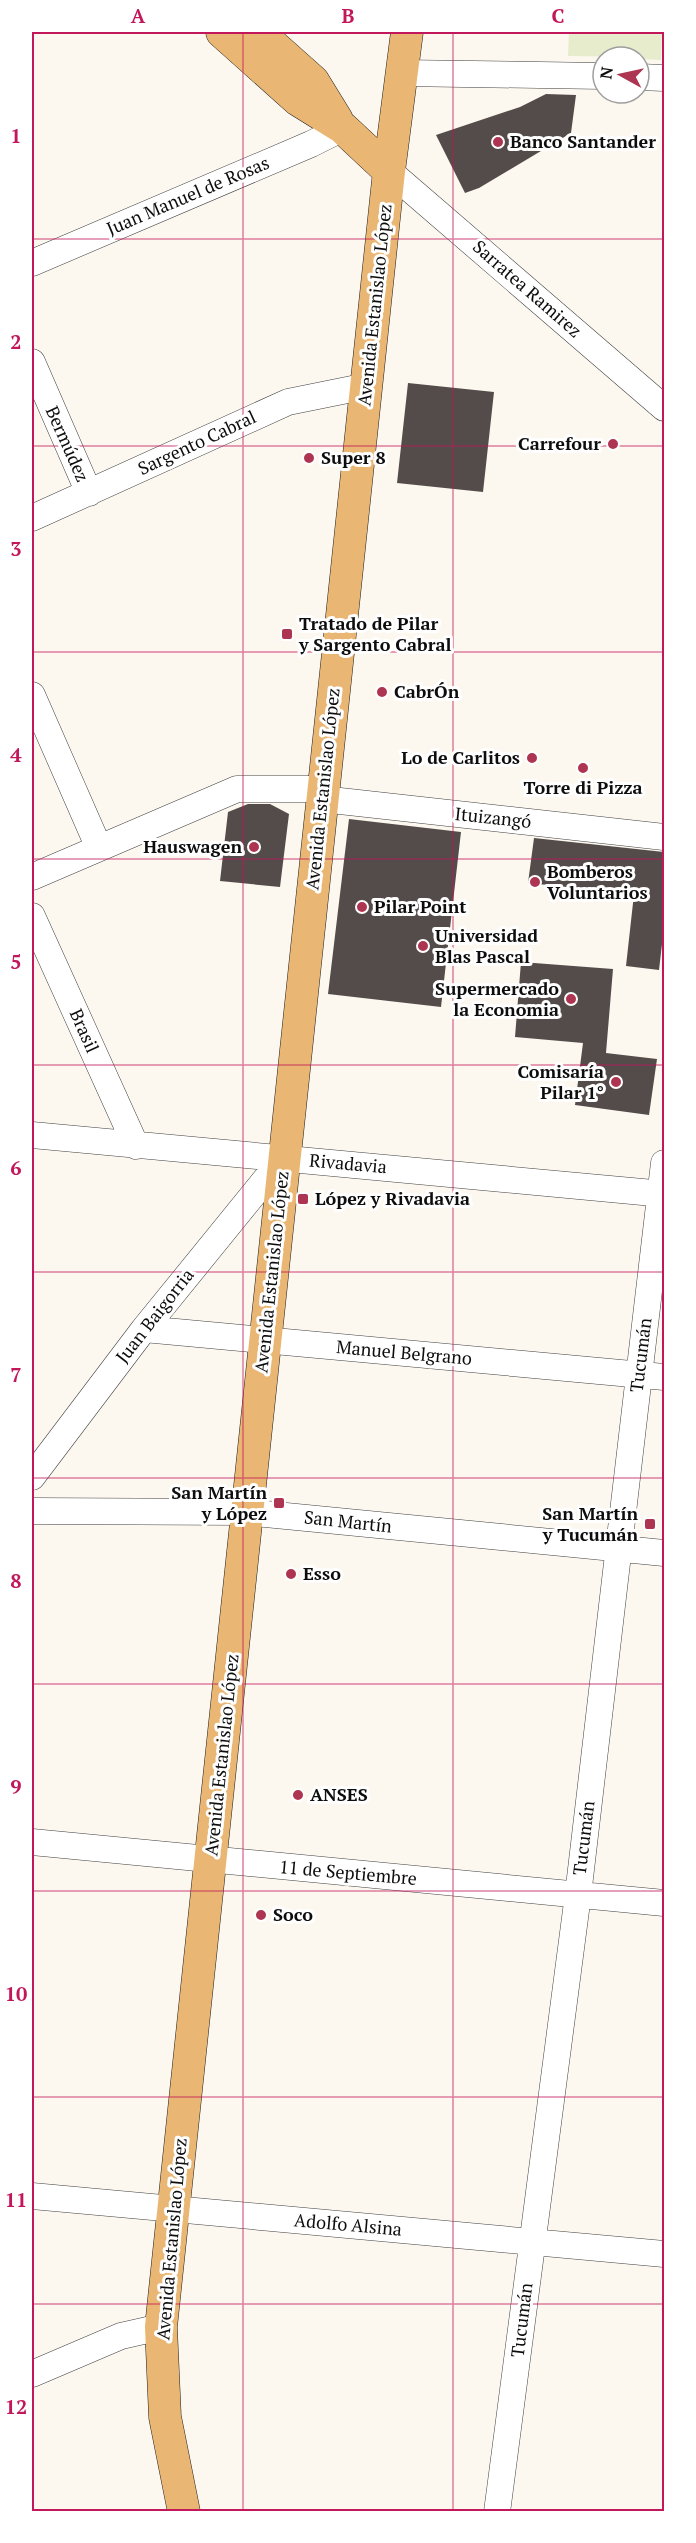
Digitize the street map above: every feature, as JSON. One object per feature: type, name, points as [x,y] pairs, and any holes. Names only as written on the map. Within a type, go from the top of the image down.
[{"type":"main road","points":[[222,32],[298,100],[343,128],[389,171]]},
{"type":"main road","points":[[258,32],[313,81],[343,128]]},
{"type":"main road","name":"Avenida Estanislao López","points":[[184,2511],[165,2417],[161,2327],[211,1860],[245,1512],[266,1340],[389,171],[407,32]]},
{"type":"street","points":[[400,73],[591,76]]},
{"type":"street","name":"Juan Manuel de Rosas","points":[[32,263],[343,128]]},
{"type":"street","name":"Sarratea Ramirez","points":[[389,171],[664,408]]},
{"type":"street","name":"Bermúdez","points":[[32,362],[89,493]]},
{"type":"street","name":"Sargento Cabral","points":[[32,518],[288,402],[367,386]]},
{"type":"street","points":[[32,695],[99,848]]},
{"type":"street","name":"Ituizangó","points":[[32,877],[237,789],[322,794],[664,837]]},
{"type":"street","name":"Brasil","points":[[32,916],[136,1146]]},
{"type":"street","name":"Rivadavia","points":[[32,1134],[136,1146],[662,1194]]},
{"type":"street","name":"Juan Baigorria","points":[[32,1478],[144,1329],[284,1158]]},
{"type":"street","name":"Tucumán","points":[[497,2511],[578,1895],[664,1163]]},
{"type":"street","name":"Manuel Belgrano","points":[[144,1329],[664,1377]]},
{"type":"street","name":"San Martín","points":[[32,1511],[245,1512],[664,1553]]},
{"type":"street","name":"11 de Septiembre","points":[[32,1842],[664,1903]]},
{"type":"street","name":"Adolfo Alsina","points":[[32,2196],[664,2254]]},
{"type":"street","points":[[32,2374],[121,2336],[161,2327]]},
{"type":"green space","points":[[569,32],[662,32],[661,60],[651,60],[651,45],[591,45],[591,56],[568,56]]},
{"type":"building","name":"Banco Santander","points":[[546,94],[576,95],[571,133],[479,188],[465,193],[436,135],[520,107]]},
{"type":"building","points":[[408,383],[494,392],[483,492],[397,483]]},
{"type":"building","name":"Hauswagen","points":[[248,804],[270,804],[289,814],[280,887],[220,881],[228,812]]},
{"type":"building","points":[[349,819],[461,832],[441,1007],[328,994]]},
{"type":"building","points":[[534,838],[664,852],[664,927],[659,970],[626,966],[634,894],[528,883]]},
{"type":"building","points":[[521,962],[613,969],[606,1053],[657,1059],[649,1115],[575,1105],[583,1043],[515,1037]]},
{"type":"place","name":"Banco Santander","points":[[498,142]]},
{"type":"place","name":"Carrefour","points":[[613,444]]},
{"type":"place","name":"Super 8","points":[[309,458]]},
{"type":"place","name":"Tratado de Pilar y Sargento Cabral","points":[[287,634]]},
{"type":"place","name":"CabrÓn","points":[[382,692]]},
{"type":"place","name":"Lo de Carlitos","points":[[532,758]]},
{"type":"place","name":"Torre di Pizza","points":[[583,768]]},
{"type":"place","name":"Hauswagen","points":[[254,847]]},
{"type":"place","name":"Bomberos Voluntarios","points":[[535,882]]},
{"type":"place","name":"Pilar Point","points":[[362,907]]},
{"type":"place","name":"Universidad Blas Pascal","points":[[423,946]]},
{"type":"place","name":"Supermercado la Economia","points":[[571,999]]},
{"type":"place","name":"Comisaría Pilar 1°","points":[[616,1082]]},
{"type":"place","name":"López y Rivadavia","points":[[303,1199]]},
{"type":"place","name":"San Martín y López","points":[[279,1503]]},
{"type":"place","name":"San Martín y Tucumán","points":[[650,1524]]},
{"type":"place","name":"Esso","points":[[291,1574]]},
{"type":"place","name":"ANSES","points":[[298,1795]]},
{"type":"place","name":"Soco","points":[[261,1915]]}]
